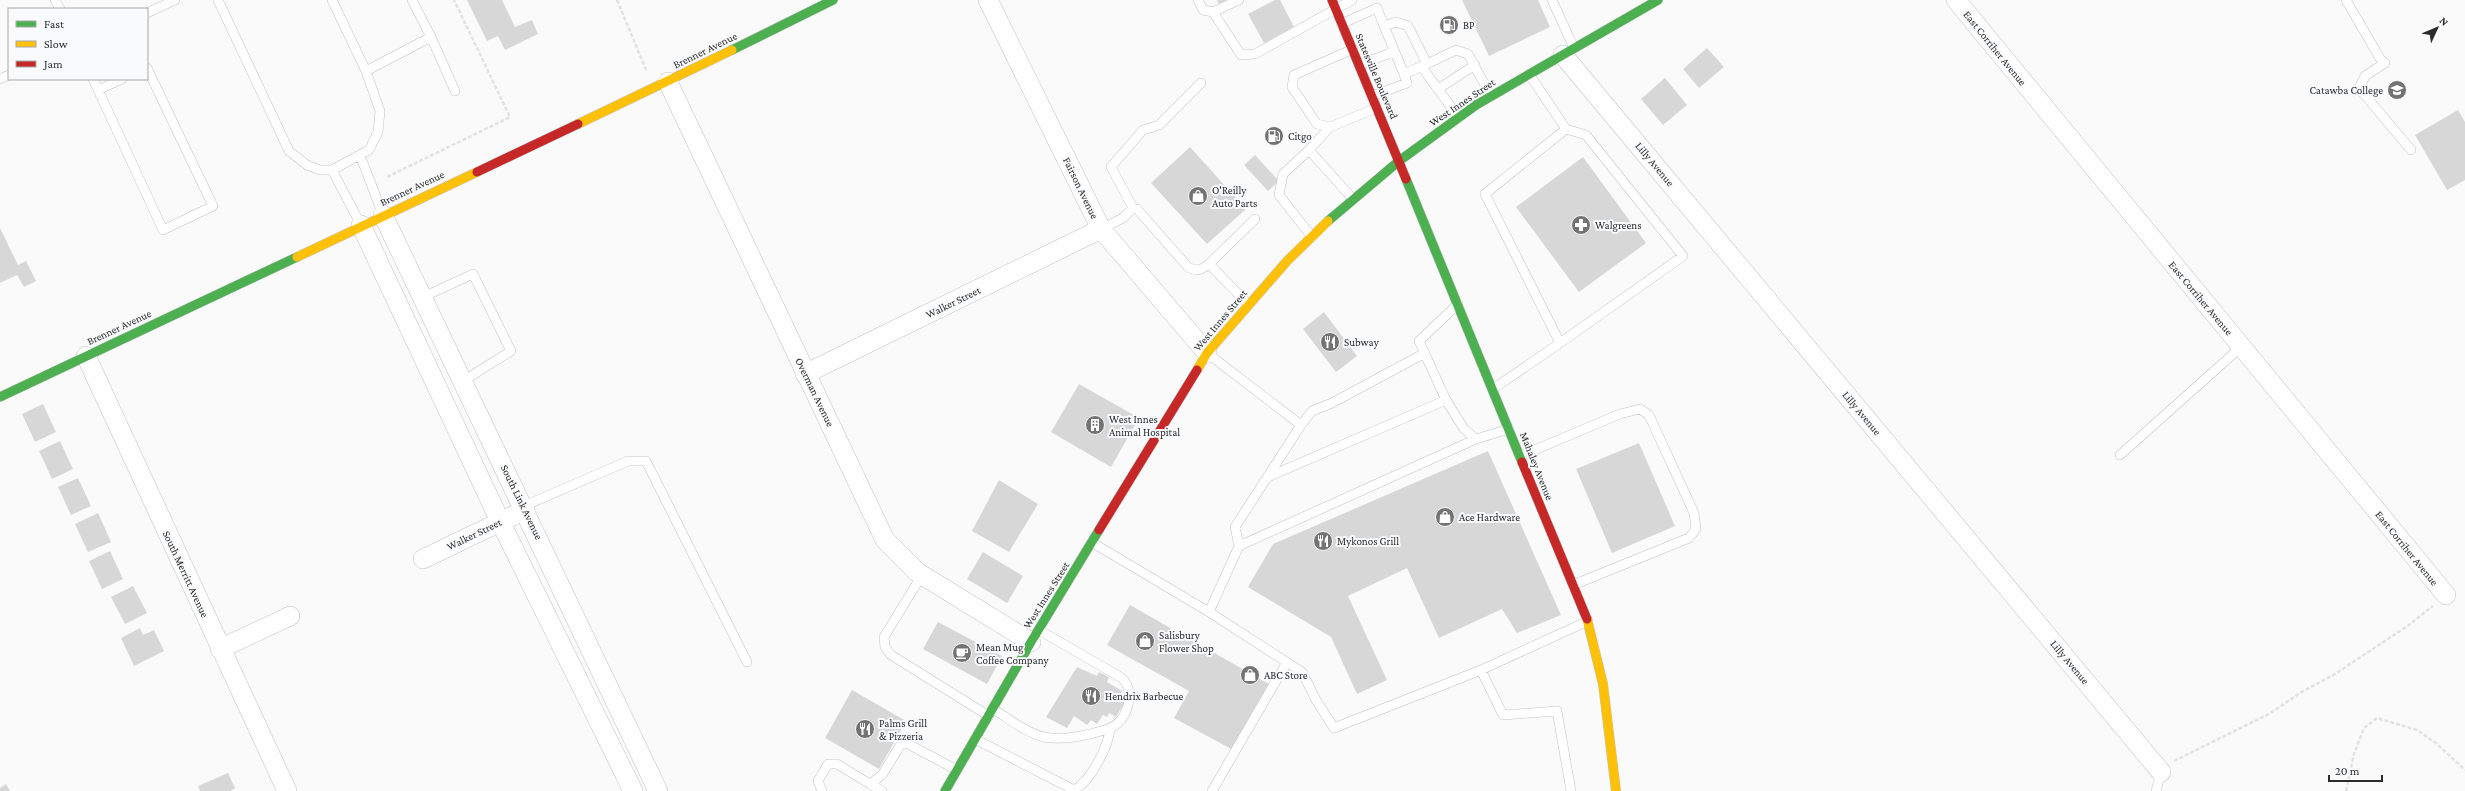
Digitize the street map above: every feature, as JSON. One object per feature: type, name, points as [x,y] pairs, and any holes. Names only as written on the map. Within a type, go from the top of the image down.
[{"type":"street","name":"Brenner Avenue","points":[[0,397],[361,225],[668,82],[833,0]]},
{"type":"street","name":"Fairson Avenue","points":[[988,0],[1101,229],[1207,353]]},
{"type":"street","name":"Statesville Boulevard","points":[[1332,0],[1399,161]]},
{"type":"street","name":"West Innes Street","points":[[945,791],[1035,636],[1093,543],[1207,353],[1287,262],[1354,199],[1399,161],[1459,118],[1491,96],[1658,0]]},
{"type":"street","name":"East Corriher Avenue","points":[[1956,0],[2446,595]]},
{"type":"street","name":"Lilly Avenue","points":[[1568,52],[2161,772]]},
{"type":"street","name":"Overman Avenue","points":[[668,82],[805,374],[885,540],[922,575],[1035,636]]},
{"type":"street","name":"Mahaley Avenue","points":[[1399,161],[1588,621],[1603,684],[1616,791]]},
{"type":"street","name":"South Link Avenue","points":[[383,215],[525,508],[658,791]]},
{"type":"street","points":[[361,225],[500,521],[633,791]]},
{"type":"street","name":"Walker Street","points":[[805,374],[1101,229]]},
{"type":"street","name":"South Merritt Avenue","points":[[86,356],[220,649],[287,791]]},
{"type":"street","name":"Walker Street","points":[[423,559],[525,508]]},
{"type":"street","points":[[220,649],[290,616]]},
{"type":"lane","points":[[148,13],[175,0]]},
{"type":"lane","points":[[218,0],[289,151],[307,165],[320,170],[332,170],[369,150],[378,132],[380,111],[366,71],[332,0]]},
{"type":"lane","points":[[412,0],[431,37],[455,91]]},
{"type":"lane","points":[[1198,0],[1203,10],[1213,12],[1239,0]]},
{"type":"lane","points":[[1213,12],[1241,54],[1255,54],[1352,0]]},
{"type":"lane","points":[[1552,0],[1568,52]]},
{"type":"lane","points":[[2346,0],[2381,60],[2385,63],[2365,76],[2359,88],[2411,150]]},
{"type":"lane","points":[[1341,24],[1378,8],[1393,52],[1407,83],[1372,96]]},
{"type":"lane","points":[[1384,26],[1396,22],[1408,26],[1424,65],[1438,89],[1459,118]]},
{"type":"lane","points":[[366,71],[431,37]]},
{"type":"lane","points":[[1330,127],[1317,124],[1292,87],[1294,75],[1353,49]]},
{"type":"lane","points":[[1404,74],[1456,50],[1468,54],[1491,96]]},
{"type":"lane","points":[[1359,65],[1393,52]]},
{"type":"lane","points":[[1438,89],[1475,65]]},
{"type":"lane","points":[[93,80],[163,230],[213,206],[148,70]]},
{"type":"lane","points":[[1493,389],[1684,256],[1586,135],[1566,129],[1530,74]]},
{"type":"lane","points":[[98,90],[120,80]]},
{"type":"lane","points":[[1201,84],[1158,125],[1143,130],[1111,167],[1133,208],[1137,209],[1188,267],[1195,271],[1201,270],[1209,264],[1255,219]]},
{"type":"lane","points":[[1312,237],[1278,195],[1283,174],[1309,150],[1330,127],[1377,108]]},
{"type":"lane","points":[[1560,342],[1485,194],[1566,129]]},
{"type":"lane","points":[[1309,150],[1354,199]]},
{"type":"lane","points":[[360,155],[383,215]]},
{"type":"lane","points":[[332,170],[361,225]]},
{"type":"lane","points":[[1101,229],[1122,218],[1133,208]]},
{"type":"lane","points":[[1209,264],[1249,305]]},
{"type":"lane","points":[[422,297],[473,274],[511,351],[463,381]]},
{"type":"lane","points":[[1458,304],[1419,341],[1446,400],[1464,429],[1476,439]]},
{"type":"lane","points":[[2120,455],[2241,347]]},
{"type":"lane","points":[[1207,353],[1301,425]]},
{"type":"lane","points":[[1209,612],[1239,546],[1235,527],[1301,425],[1312,411],[1332,403],[1425,353]]},
{"type":"lane","points":[[1268,477],[1446,400]]},
{"type":"lane","points":[[1520,456],[1620,414],[1640,409],[1649,415],[1694,512],[1696,529],[1689,538],[1573,585]]},
{"type":"lane","points":[[1239,546],[1476,439],[1509,429]]},
{"type":"lane","points":[[525,508],[628,461],[646,461],[747,662]]},
{"type":"lane","points":[[1093,543],[1209,612],[1302,672],[1316,700],[1334,728],[1481,670],[1588,621]]},
{"type":"lane","points":[[922,575],[884,638],[885,647],[891,655],[991,713],[1036,734],[1045,737],[1067,737],[1110,728],[1123,715],[1130,701],[1126,681],[1035,636]]},
{"type":"lane","points":[[1212,791],[1287,662]]},
{"type":"lane","points":[[1481,670],[1503,715],[1557,711],[1571,791]]},
{"type":"lane","points":[[975,739],[1074,790],[1085,782],[1108,744],[1110,728]]},
{"type":"lane","points":[[870,784],[882,775],[901,744],[908,744],[957,770]]},
{"type":"lane","points":[[822,791],[818,781],[828,764],[837,764],[882,791]]},
{"type":"lane","points":[[2156,791],[2161,772]]},
{"type":"path","points":[[387,177],[510,118],[454,0]]},
{"type":"path","points":[[618,0],[648,75]]},
{"type":"path","points":[[2161,772],[2177,758],[2269,714],[2300,693],[2335,674],[2409,625],[2446,595]]},
{"type":"path","points":[[2346,791],[2354,754],[2364,728],[2377,718],[2417,730],[2436,743],[2465,770]]},
{"type":"building","points":[[467,0],[502,0],[515,27],[532,20],[538,34],[505,50],[498,36],[487,41]]},
{"type":"building","points":[[1217,0],[1227,0],[1219,4]]},
{"type":"building","points":[[1275,0],[1280,0],[1294,27],[1264,43],[1248,14]]},
{"type":"building","points":[[1462,0],[1538,0],[1550,27],[1489,56]]},
{"type":"building","points":[[1707,48],[1724,67],[1699,88],[1683,69]]},
{"type":"building","points":[[1665,78],[1687,105],[1663,125],[1641,99]]},
{"type":"building","points":[[2458,110],[2465,122],[2465,180],[2447,190],[2415,135]]},
{"type":"building","name":"O'Reilly Auto Parts","points":[[1190,147],[1246,209],[1207,244],[1151,183]]},
{"type":"building","points":[[1255,155],[1279,181],[1268,191],[1244,165]]},
{"type":"building","name":"Walgreens","points":[[1583,157],[1646,243],[1579,292],[1516,207]]},
{"type":"building","points":[[0,228],[18,265],[26,261],[36,281],[24,287],[17,275],[0,283]]},
{"type":"building","name":"Subway","points":[[1324,312],[1357,356],[1336,372],[1303,329]]},
{"type":"building","name":"West Innes Animal Hospital","points":[[1079,384],[1139,418],[1111,467],[1051,432]]},
{"type":"building","points":[[43,404],[56,432],[35,442],[22,414]]},
{"type":"building","points":[[60,441],[73,469],[52,479],[39,451]]},
{"type":"building","points":[[1639,443],[1675,526],[1612,553],[1576,469]]},
{"type":"building","points":[[1488,451],[1561,615],[1517,633],[1502,609],[1439,638],[1407,568],[1348,596],[1387,680],[1357,694],[1331,637],[1248,587],[1273,544]]},
{"type":"building","points":[[78,478],[91,506],[71,515],[58,487]]},
{"type":"building","points":[[999,480],[1038,504],[1009,552],[972,531]]},
{"type":"building","points":[[98,513],[111,542],[88,552],[75,524]]},
{"type":"building","points":[[110,551],[123,579],[102,589],[89,561]]},
{"type":"building","points":[[983,552],[1023,576],[1007,603],[967,579]]},
{"type":"building","points":[[133,586],[147,613],[125,624],[111,597]]},
{"type":"building","points":[[1130,605],[1269,684],[1233,750],[1174,718],[1189,691],[1107,645]]},
{"type":"building","name":"Mean Mug Coffee Company","points":[[938,622],[1002,656],[987,684],[923,649]]},
{"type":"building","points":[[140,628],[143,635],[154,630],[164,651],[134,666],[121,638]]},
{"type":"building","name":"Hendrix Barbecue","points":[[1077,667],[1097,676],[1099,672],[1109,677],[1107,682],[1122,691],[1120,694],[1127,698],[1116,717],[1109,713],[1107,717],[1103,715],[1097,724],[1091,720],[1087,725],[1074,716],[1067,728],[1046,717]]},
{"type":"building","name":"Palms Grill & Pizzeria","points":[[852,690],[906,721],[879,769],[825,738]]},
{"type":"building","points":[[228,773],[235,788],[230,791],[200,791],[198,786]]},
{"type":"building","points":[[6,784],[10,791],[0,791],[0,788]]},
{"type":"traffic: fast","points":[[732,50],[833,0]]},
{"type":"traffic: fast","points":[[1328,221],[1399,161],[1476,105],[1658,0]]},
{"type":"traffic: fast","points":[[1406,179],[1522,462]]},
{"type":"traffic: fast","points":[[0,397],[297,257]]},
{"type":"traffic: fast","points":[[945,791],[1031,642],[1099,530]]},
{"type":"traffic: slow","points":[[578,124],[732,50]]},
{"type":"traffic: slow","points":[[297,257],[477,172]]},
{"type":"traffic: slow","points":[[1197,370],[1207,353],[1287,261],[1328,221]]},
{"type":"traffic: slow","points":[[1587,619],[1603,684],[1616,791]]},
{"type":"traffic: jam","points":[[1332,0],[1406,179]]},
{"type":"traffic: jam","points":[[477,172],[578,124]]},
{"type":"traffic: jam","points":[[1099,530],[1197,370]]},
{"type":"traffic: jam","points":[[1522,462],[1587,619]]},
{"type":"place","name":"BP","points":[[1449,25]]},
{"type":"place","name":"Catawba College","points":[[2397,90]]},
{"type":"place","name":"Citgo","points":[[1274,136]]},
{"type":"place","name":"O'Reilly Auto Parts","points":[[1198,196]]},
{"type":"place","name":"Walgreens","points":[[1581,225]]},
{"type":"place","name":"Subway","points":[[1330,342]]},
{"type":"place","name":"West Innes Animal Hospital","points":[[1095,425]]},
{"type":"place","name":"Ace Hardware","points":[[1445,517]]},
{"type":"place","name":"Mykonos Grill","points":[[1323,541]]},
{"type":"place","name":"Salisbury Flower Shop","points":[[1145,641]]},
{"type":"place","name":"Mean Mug Coffee Company","points":[[962,653]]},
{"type":"place","name":"ABC Store","points":[[1250,675]]},
{"type":"place","name":"Hendrix Barbecue","points":[[1091,696]]},
{"type":"place","name":"Palms Grill & Pizzeria","points":[[865,729]]}]
